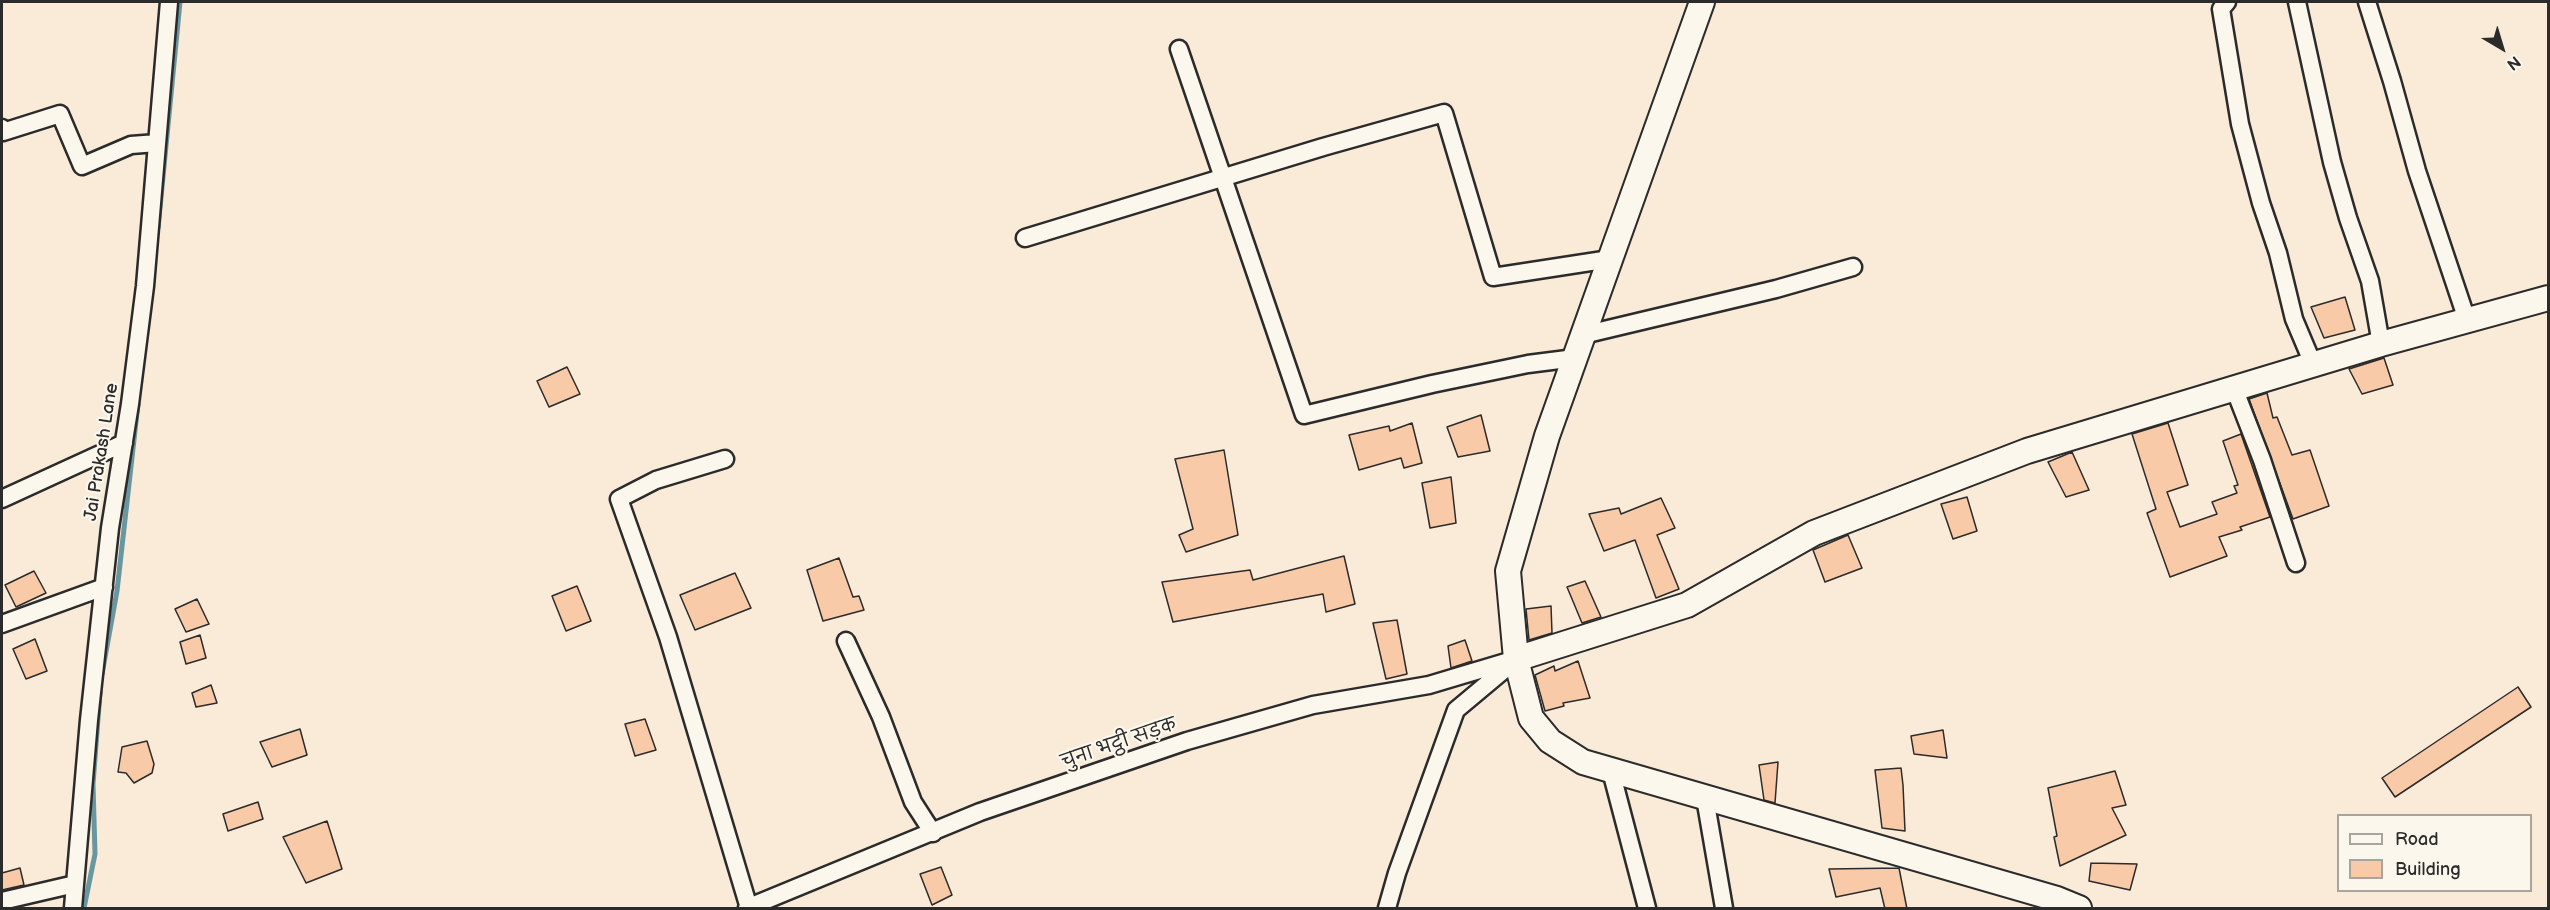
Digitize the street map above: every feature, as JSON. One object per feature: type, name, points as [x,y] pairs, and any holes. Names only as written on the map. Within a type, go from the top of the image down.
[{"type":"street","name":"Jai Prakash Lane","points":[[73,909],[110,528],[145,286],[169,2]]},
{"type":"street","points":[[1702,2],[1547,436],[1508,571],[1516,659],[1531,718],[1550,741],[1583,762],[2056,898],[2079,909]]},
{"type":"street","points":[[2227,2],[2221,9],[2240,124],[2261,203],[2278,253],[2294,319],[2313,364]]},
{"type":"street","points":[[2297,2],[2332,162],[2370,281],[2381,344]]},
{"type":"street","points":[[2367,2],[2392,81],[2416,171],[2467,320]]},
{"type":"street","points":[[1179,49],[1304,415],[1432,384],[1528,364],[1575,358]]},
{"type":"street","points":[[1025,238],[1444,113],[1492,277],[1610,259]]},
{"type":"street","points":[[2,128],[3,132],[60,114],[82,166],[131,145],[157,143]]},
{"type":"street","points":[[1583,334],[1776,289],[1853,267]]},
{"type":"street","points":[[1387,909],[1397,873],[1456,710],[1516,659],[1687,605],[1814,533],[2027,451],[2381,344],[2548,298]]},
{"type":"street","points":[[2234,388],[2262,459],[2296,562]]},
{"type":"street","points":[[3,496],[124,443]]},
{"type":"street","points":[[725,459],[656,480],[619,499],[668,636],[748,908]]},
{"type":"street","points":[[2,624],[104,587]]},
{"type":"street","points":[[846,641],[881,717],[913,802],[933,832]]},
{"type":"street","name":"चुना भट्ठी सड़क","points":[[748,908],[980,812],[1187,741],[1313,705],[1429,685],[1516,659]]},
{"type":"street","points":[[1611,771],[1647,909]]},
{"type":"street","points":[[1705,798],[1724,909]]},
{"type":"street","points":[[2,901],[75,884]]},
{"type":"building","points":[[2345,297],[2355,330],[2324,338],[2311,307]]},
{"type":"building","points":[[2384,358],[2393,385],[2362,394],[2349,369]]},
{"type":"building","points":[[567,367],[580,394],[549,407],[537,381]]},
{"type":"building","points":[[2267,393],[2273,418],[2277,417],[2292,455],[2310,450],[2329,506],[2293,519],[2249,399]]},
{"type":"building","points":[[1481,415],[1490,451],[1458,457],[1447,427]]},
{"type":"building","points":[[1412,423],[1422,463],[1404,468],[1401,458],[1359,470],[1349,435],[1389,426],[1390,431]]},
{"type":"building","points":[[2168,423],[2188,485],[2167,492],[2180,527],[2217,514],[2212,502],[2237,493],[2234,486],[2238,485],[2223,441],[2241,434],[2270,517],[2240,527],[2242,530],[2219,537],[2227,556],[2170,577],[2147,513],[2156,509],[2132,434]]},
{"type":"building","points":[[1224,450],[1238,535],[1186,552],[1179,535],[1193,529],[1175,459]]},
{"type":"building","points":[[2072,452],[2089,490],[2066,497],[2048,462]]},
{"type":"building","points":[[1451,477],[1456,523],[1430,528],[1422,483]]},
{"type":"building","points":[[1967,497],[1977,531],[1953,539],[1941,504]]},
{"type":"building","points":[[1661,498],[1675,528],[1657,535],[1679,589],[1656,598],[1635,540],[1604,551],[1589,514],[1619,508],[1621,514]]},
{"type":"building","points":[[1848,535],[1862,568],[1825,582],[1813,550]]},
{"type":"building","points":[[1344,556],[1355,604],[1326,612],[1323,594],[1173,622],[1162,582],[1250,570],[1253,580]]},
{"type":"building","points":[[839,558],[853,597],[859,596],[864,610],[823,621],[807,570]]},
{"type":"building","points":[[34,571],[46,593],[16,607],[5,585]]},
{"type":"building","points":[[735,573],[751,608],[695,630],[680,595]]},
{"type":"building","points":[[1585,581],[1601,617],[1582,623],[1567,587]]},
{"type":"building","points":[[577,586],[591,621],[566,631],[552,596]]},
{"type":"building","points":[[197,599],[209,624],[186,632],[175,609]]},
{"type":"building","points":[[1551,606],[1552,633],[1529,640],[1526,609]]},
{"type":"building","points":[[1397,620],[1407,674],[1386,679],[1373,623]]},
{"type":"building","points":[[200,635],[206,658],[186,664],[180,642]]},
{"type":"building","points":[[35,639],[47,671],[26,679],[13,649]]},
{"type":"building","points":[[1465,640],[1472,661],[1451,668],[1448,646]]},
{"type":"building","points":[[1578,661],[1590,698],[1563,703],[1564,706],[1545,711],[1535,675],[1554,666],[1555,671]]},
{"type":"building","points":[[211,685],[217,703],[196,707],[192,693]]},
{"type":"building","points":[[2518,687],[2531,707],[2395,797],[2382,778]]},
{"type":"building","points":[[645,719],[656,750],[635,756],[625,724]]},
{"type":"building","points":[[300,729],[307,755],[272,767],[260,742]]},
{"type":"building","points":[[1943,730],[1947,758],[1914,754],[1911,736]]},
{"type":"building","points":[[147,741],[154,764],[152,773],[134,783],[126,773],[118,772],[122,747]]},
{"type":"building","points":[[1778,762],[1775,803],[1764,800],[1759,765]]},
{"type":"building","points":[[1901,768],[1905,831],[1882,828],[1875,770]]},
{"type":"building","points":[[2115,771],[2126,805],[2112,808],[2126,835],[2060,866],[2048,788]]},
{"type":"building","points":[[258,802],[263,819],[228,831],[223,814]]},
{"type":"building","points":[[327,821],[342,869],[306,883],[283,837]]},
{"type":"building","points":[[2091,863],[2137,864],[2130,890],[2089,881]]},
{"type":"building","points":[[941,867],[952,895],[932,905],[920,874]]},
{"type":"building","points":[[20,868],[24,885],[2,890],[2,873]]},
{"type":"building","points":[[1899,868],[1907,909],[1885,909],[1880,888],[1836,897],[1829,869]]},
{"type":"waterway","points":[[158,228],[180,2]]},
{"type":"waterway","points":[[102,674],[117,591],[138,404]]},
{"type":"waterway","points":[[84,908],[95,854],[93,784],[100,692]]}]
